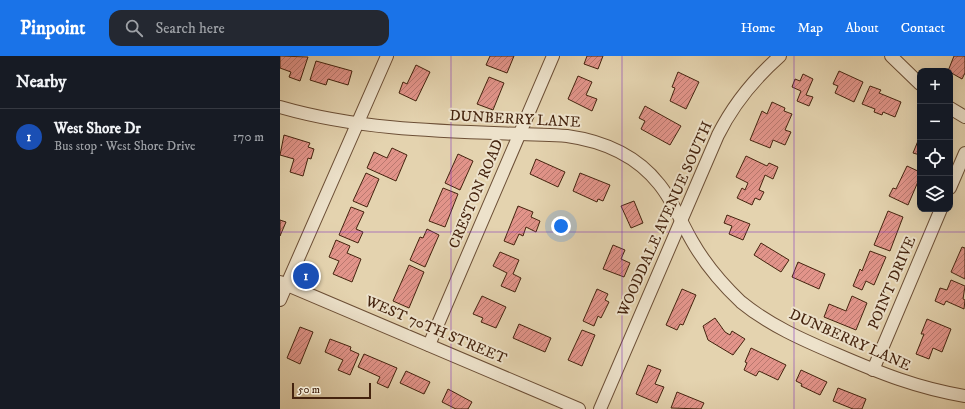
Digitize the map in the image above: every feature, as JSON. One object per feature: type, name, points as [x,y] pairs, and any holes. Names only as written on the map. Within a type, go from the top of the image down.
[{"type":"street","points":[[280,300],[283,283],[387,56]]},
{"type":"street","name":"CRESTON ROAD","points":[[429,345],[553,56]]},
{"type":"street","name":"WOODDALE AVENUE SOUTH","points":[[600,409],[718,135],[730,112],[745,90],[780,56]]},
{"type":"street","points":[[891,56],[917,81]]},
{"type":"street","name":"DUNBERRY LANE","points":[[280,107],[357,124],[402,128],[567,136],[588,139],[627,156],[644,168],[658,183],[706,264],[742,302],[763,318],[804,341],[873,370],[914,385],[965,396]]},
{"type":"street","points":[[953,110],[965,116]]},
{"type":"street","points":[[953,181],[965,153]]},
{"type":"street","name":"POINT DRIVE","points":[[873,370],[940,212]]},
{"type":"street","name":"WEST 70TH STREET","points":[[283,283],[579,409]]},
{"type":"building","points":[[280,56],[308,57],[300,81],[289,77],[291,72],[280,68]]},
{"type":"building","points":[[490,56],[514,56],[507,73],[486,65]]},
{"type":"building","points":[[587,56],[603,56],[598,69],[584,64]]},
{"type":"building","points":[[954,56],[965,56],[965,73],[962,79],[953,74],[953,68],[949,68]]},
{"type":"building","points":[[316,61],[352,71],[348,85],[328,79],[326,85],[310,80]]},
{"type":"building","points":[[416,65],[430,72],[416,101],[399,93],[403,82],[407,84]]},
{"type":"building","points":[[839,71],[863,82],[854,102],[835,93],[838,86],[833,84]]},
{"type":"building","points":[[678,72],[699,82],[686,109],[670,101],[675,88],[672,87]]},
{"type":"building","points":[[803,74],[813,79],[806,95],[813,97],[809,106],[797,101],[801,91],[792,87],[795,79],[800,81]]},
{"type":"building","points":[[578,76],[592,82],[586,95],[597,99],[592,111],[568,99]]},
{"type":"building","points":[[489,77],[504,83],[493,110],[477,104]]},
{"type":"building","points":[[870,86],[881,90],[879,93],[901,102],[895,117],[883,112],[882,115],[874,112],[875,109],[862,104]]},
{"type":"building","points":[[772,102],[785,108],[784,111],[792,114],[785,130],[791,132],[785,145],[773,140],[770,148],[750,140],[762,111],[767,114]]},
{"type":"building","points":[[645,106],[681,126],[670,145],[641,129],[645,121],[639,118]]},
{"type":"building","points":[[284,135],[310,143],[308,147],[314,149],[311,159],[308,158],[303,176],[290,172],[294,159],[280,155]]},
{"type":"building","points":[[917,143],[917,154],[913,153]]},
{"type":"building","points":[[392,148],[407,155],[396,181],[367,168],[374,152],[387,158]]},
{"type":"building","points":[[458,154],[473,161],[460,190],[445,183]]},
{"type":"building","points":[[746,156],[767,166],[769,163],[778,167],[773,179],[765,175],[759,190],[764,192],[760,200],[755,198],[752,205],[737,198],[742,188],[745,190],[748,183],[736,177]]},
{"type":"building","points":[[536,159],[565,172],[558,187],[530,174]]},
{"type":"building","points":[[907,166],[917,171],[917,184],[908,205],[889,196],[893,188],[896,189]]},
{"type":"building","points":[[366,173],[379,179],[367,207],[353,201]]},
{"type":"building","points":[[580,173],[610,185],[603,201],[598,199],[597,202],[573,191]]},
{"type":"building","points":[[443,188],[458,194],[445,227],[429,221]]},
{"type":"building","points":[[634,201],[643,223],[631,228],[621,206]]},
{"type":"building","points":[[518,206],[533,212],[531,217],[540,221],[536,232],[526,227],[523,236],[519,234],[514,245],[504,241]]},
{"type":"building","points":[[351,207],[364,212],[356,229],[363,232],[358,243],[339,235]]},
{"type":"building","points":[[888,211],[903,217],[890,251],[874,245]]},
{"type":"building","points":[[727,215],[750,224],[743,240],[729,234],[732,226],[724,223]]},
{"type":"building","points":[[280,220],[286,222],[280,236]]},
{"type":"building","points":[[427,229],[439,235],[425,267],[410,260],[420,237],[423,238]]},
{"type":"building","points":[[336,240],[350,246],[347,253],[361,259],[352,282],[333,274],[339,261],[329,257]]},
{"type":"building","points":[[761,243],[789,260],[781,272],[754,255]]},
{"type":"building","points":[[613,245],[625,250],[621,259],[630,263],[624,277],[603,269]]},
{"type":"building","points":[[962,247],[965,248],[965,279],[951,272]]},
{"type":"building","points":[[870,251],[886,257],[874,285],[866,281],[862,290],[853,286],[860,269],[862,271]]},
{"type":"building","points":[[500,252],[519,260],[513,274],[521,278],[515,292],[501,286],[507,273],[493,266]]},
{"type":"building","points":[[798,262],[825,274],[819,289],[792,277]]},
{"type":"building","points":[[409,265],[424,272],[409,308],[393,301]]},
{"type":"building","points":[[951,280],[965,286],[963,299],[965,300],[964,309],[946,301],[944,305],[935,301],[940,288],[947,290]]},
{"type":"building","points":[[597,289],[608,294],[605,300],[609,302],[601,318],[598,316],[594,326],[583,321]]},
{"type":"building","points":[[682,289],[696,295],[683,325],[680,324],[677,330],[666,325]]},
{"type":"building","points":[[482,296],[506,307],[496,328],[481,322],[483,318],[473,314]]},
{"type":"building","points":[[852,296],[867,303],[856,330],[824,317],[829,304],[846,311]]},
{"type":"building","points":[[715,318],[725,332],[730,335],[732,331],[745,339],[733,355],[708,340],[703,326]]},
{"type":"building","points":[[927,319],[951,329],[942,352],[933,348],[929,359],[916,354],[924,334],[921,334]]},
{"type":"building","points":[[519,324],[551,338],[545,352],[513,338]]},
{"type":"building","points":[[300,327],[313,332],[300,364],[287,358]]},
{"type":"building","points":[[582,330],[595,335],[582,366],[568,360]]},
{"type":"building","points":[[330,339],[351,347],[350,350],[359,354],[350,375],[338,370],[343,360],[325,352]]},
{"type":"building","points":[[751,348],[786,365],[778,380],[759,371],[756,376],[744,370],[747,363],[745,362]]},
{"type":"building","points":[[364,354],[397,368],[388,388],[377,383],[380,377],[358,367]]},
{"type":"building","points":[[648,365],[661,370],[655,384],[664,387],[657,403],[636,394]]},
{"type":"building","points":[[801,370],[827,382],[820,395],[801,386],[802,384],[796,381]]},
{"type":"building","points":[[406,371],[430,382],[424,394],[400,383]]},
{"type":"building","points":[[838,388],[866,399],[862,409],[853,409],[833,401]]},
{"type":"building","points":[[448,389],[472,402],[468,409],[456,409],[442,402]]},
{"type":"building","points":[[677,392],[704,403],[701,409],[671,408]]},
{"type":"place","name":"West Shore Dr","points":[[306,276]]}]
